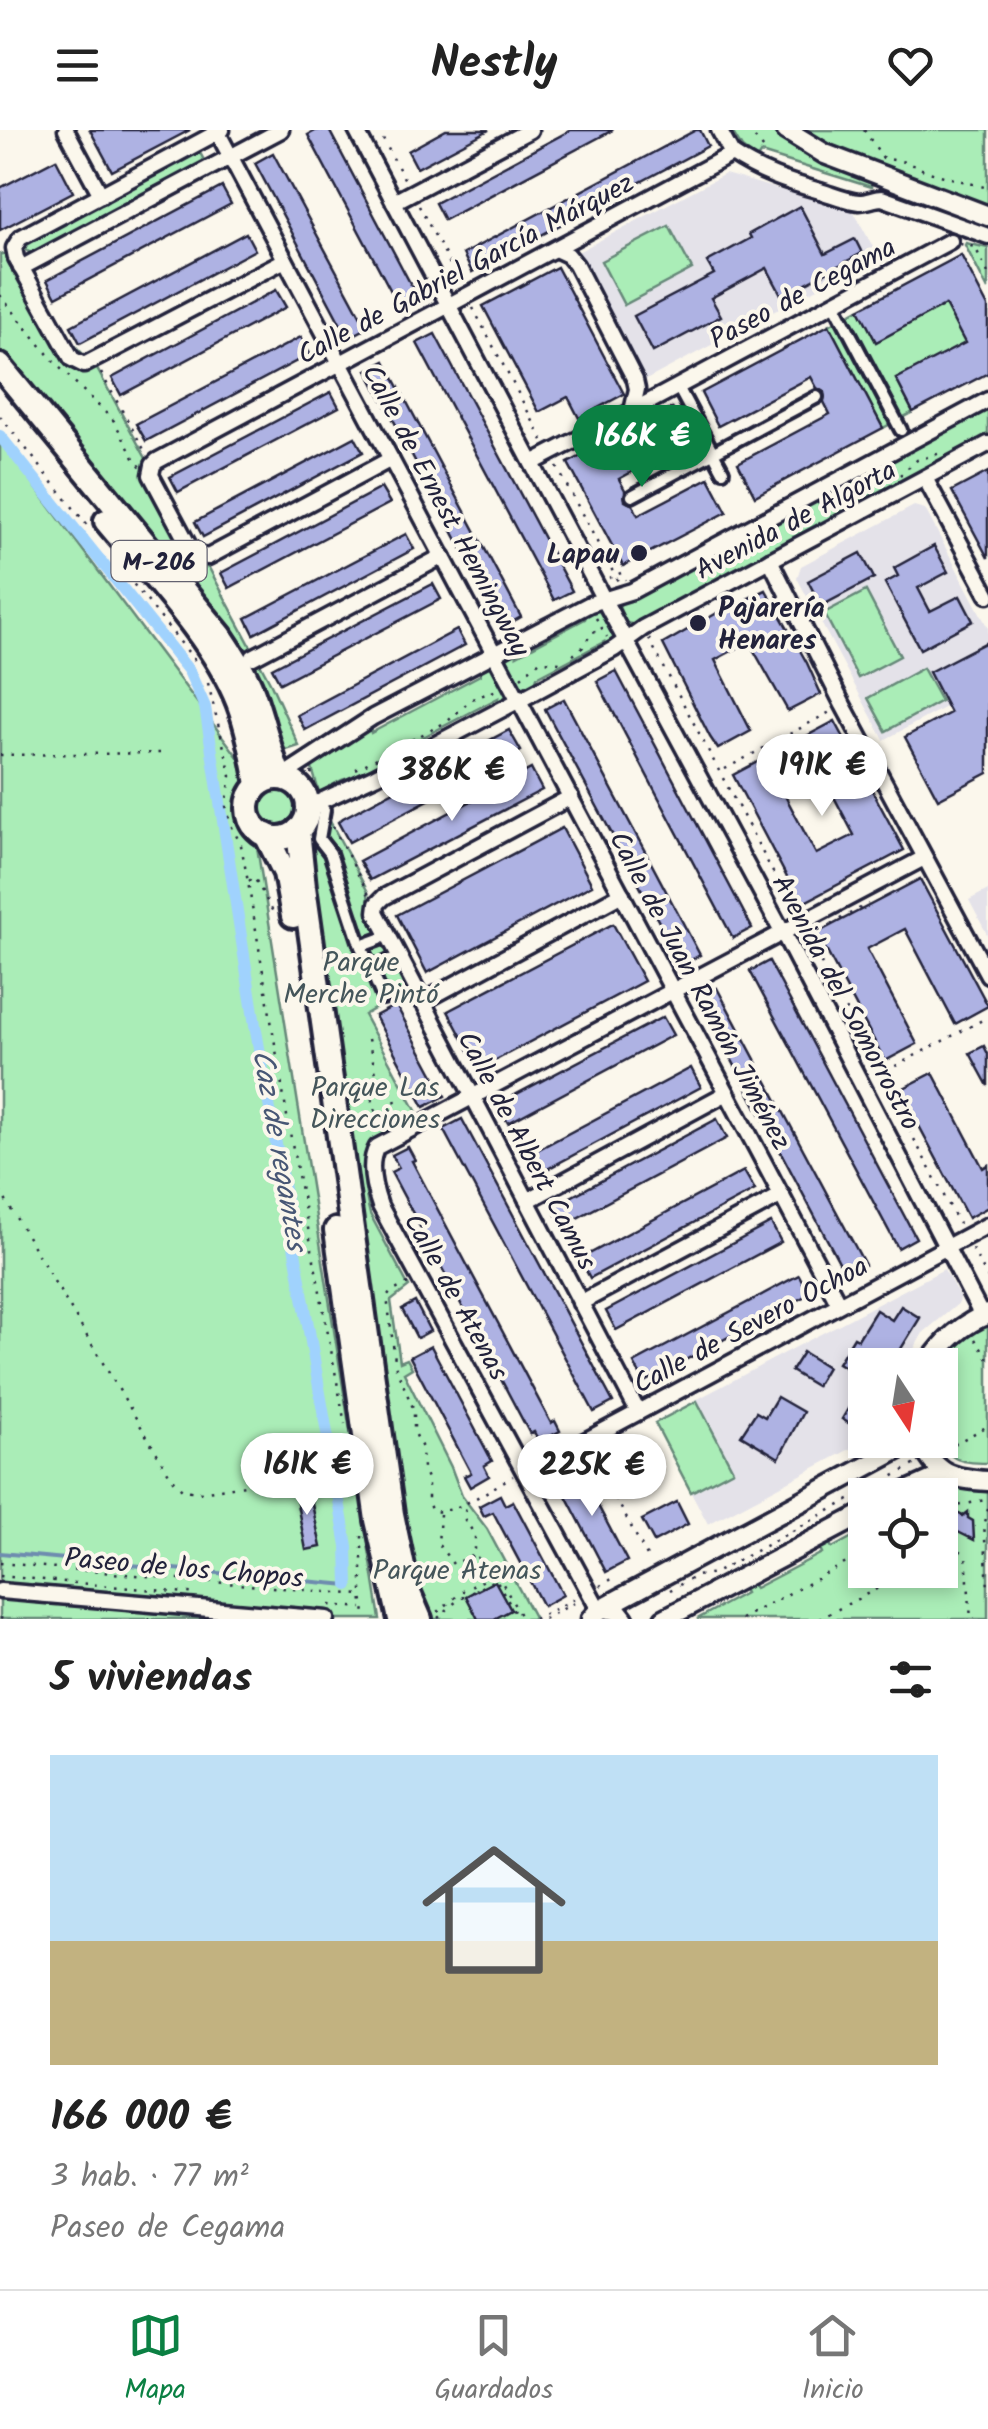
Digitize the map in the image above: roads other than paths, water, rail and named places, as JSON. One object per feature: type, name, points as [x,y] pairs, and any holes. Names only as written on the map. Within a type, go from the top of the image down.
[{"type":"main road","name":"M-206","points":[[0,366],[221,636],[252,692],[273,780]]},
{"type":"main road","name":"M-206","points":[[0,390],[206,642],[223,670],[273,780]]},
{"type":"main road","name":"M-206","points":[[400,1619],[377,1520],[290,892],[266,835],[258,831],[248,816],[248,799],[273,780],[293,781],[302,790],[313,814],[309,926],[392,1514],[408,1591],[420,1619]]},
{"type":"main road","points":[[266,835],[286,837],[313,814]]},
{"type":"street","points":[[66,130],[101,195]]},
{"type":"street","points":[[21,268],[281,130]]},
{"type":"street","name":"Avenida del Somorrostro","points":[[356,130],[985,1315]]},
{"type":"street","points":[[394,202],[530,130]]},
{"type":"street","points":[[719,130],[732,154],[763,173],[852,200],[882,198],[988,236]]},
{"type":"street","points":[[786,130],[825,154],[988,216]]},
{"type":"street","points":[[219,131],[20,238],[14,248],[21,268],[72,359],[84,366],[285,260]]},
{"type":"street","name":"Calle de Ernest Hemingway","points":[[219,131],[519,700]]},
{"type":"street","name":"Calle de Gabriel García Márquez","points":[[391,460],[208,557],[197,555],[188,546],[148,473],[157,461],[732,154]]},
{"type":"street","name":"Paseo de Cegama","points":[[532,463],[950,242]]},
{"type":"street","points":[[555,249],[568,254],[576,266],[635,380],[632,411]]},
{"type":"street","points":[[834,303],[901,430]]},
{"type":"street","points":[[678,386],[724,471]]},
{"type":"street","points":[[632,496],[818,397]]},
{"type":"street","name":"Avenida de Algorta","points":[[273,780],[373,717],[604,598],[628,592],[988,400]]},
{"type":"street","name":"Avenida de Algorta","points":[[313,814],[375,776],[614,649],[643,628],[988,444]]},
{"type":"street","points":[[926,478],[988,596]]},
{"type":"street","points":[[253,657],[442,556]]},
{"type":"street","points":[[770,560],[988,975]]},
{"type":"street","name":"Calle de Juan Ramón Jiménez","points":[[519,700],[839,1304]]},
{"type":"street","points":[[268,747],[287,758],[306,759]]},
{"type":"street","points":[[354,924],[372,913],[384,897],[571,798]]},
{"type":"street","points":[[313,814],[319,840],[330,853],[383,998]]},
{"type":"street","points":[[330,853],[342,845]]},
{"type":"street","points":[[472,1097],[924,858]]},
{"type":"street","points":[[422,1002],[622,894]]},
{"type":"street","name":"Calle de Albert Camus","points":[[372,913],[638,1412]]},
{"type":"street","points":[[361,946],[380,939]]},
{"type":"street","points":[[367,962],[379,966],[391,960]]},
{"type":"street","points":[[527,1201],[728,1093]]},
{"type":"street","name":"Calle de Atenas","points":[[472,1097],[377,1147],[372,1160],[374,1182],[380,1206],[520,1474],[589,1592],[596,1613]]},
{"type":"street","points":[[580,1303],[782,1195]]},
{"type":"street","name":"Calle de Severo Ochoa","points":[[520,1474],[988,1225]]},
{"type":"street","points":[[941,1348],[950,1337],[985,1315]]},
{"type":"street","points":[[596,1613],[899,1458]]},
{"type":"street","points":[[930,1458],[946,1474],[988,1481]]},
{"type":"street","points":[[937,1478],[946,1474]]},
{"type":"street","points":[[664,1619],[848,1522]]},
{"type":"street","name":"Paseo de los Chopos","points":[[0,1591],[326,1612]]},
{"type":"street","points":[[574,1619],[617,1610],[624,1619]]},
{"type":"waterway","name":"Caz de regantes","points":[[0,436],[189,671],[205,707],[255,1025],[347,1546],[348,1585]]},
{"type":"waterway","name":"Caz de regantes","points":[[0,1553],[348,1585]]},
{"type":"place","name":"Lapau","points":[[639,553]]},
{"type":"place","name":"Pajarería Henares","points":[[698,623]]},
{"type":"park label","name":"Parque Merche Pintó","points":[[361,977]]},
{"type":"park label","name":"Parque Las Direcciones","points":[[375,1102]]},
{"type":"park label","name":"Parque Atenas","points":[[457,1569]]}]
